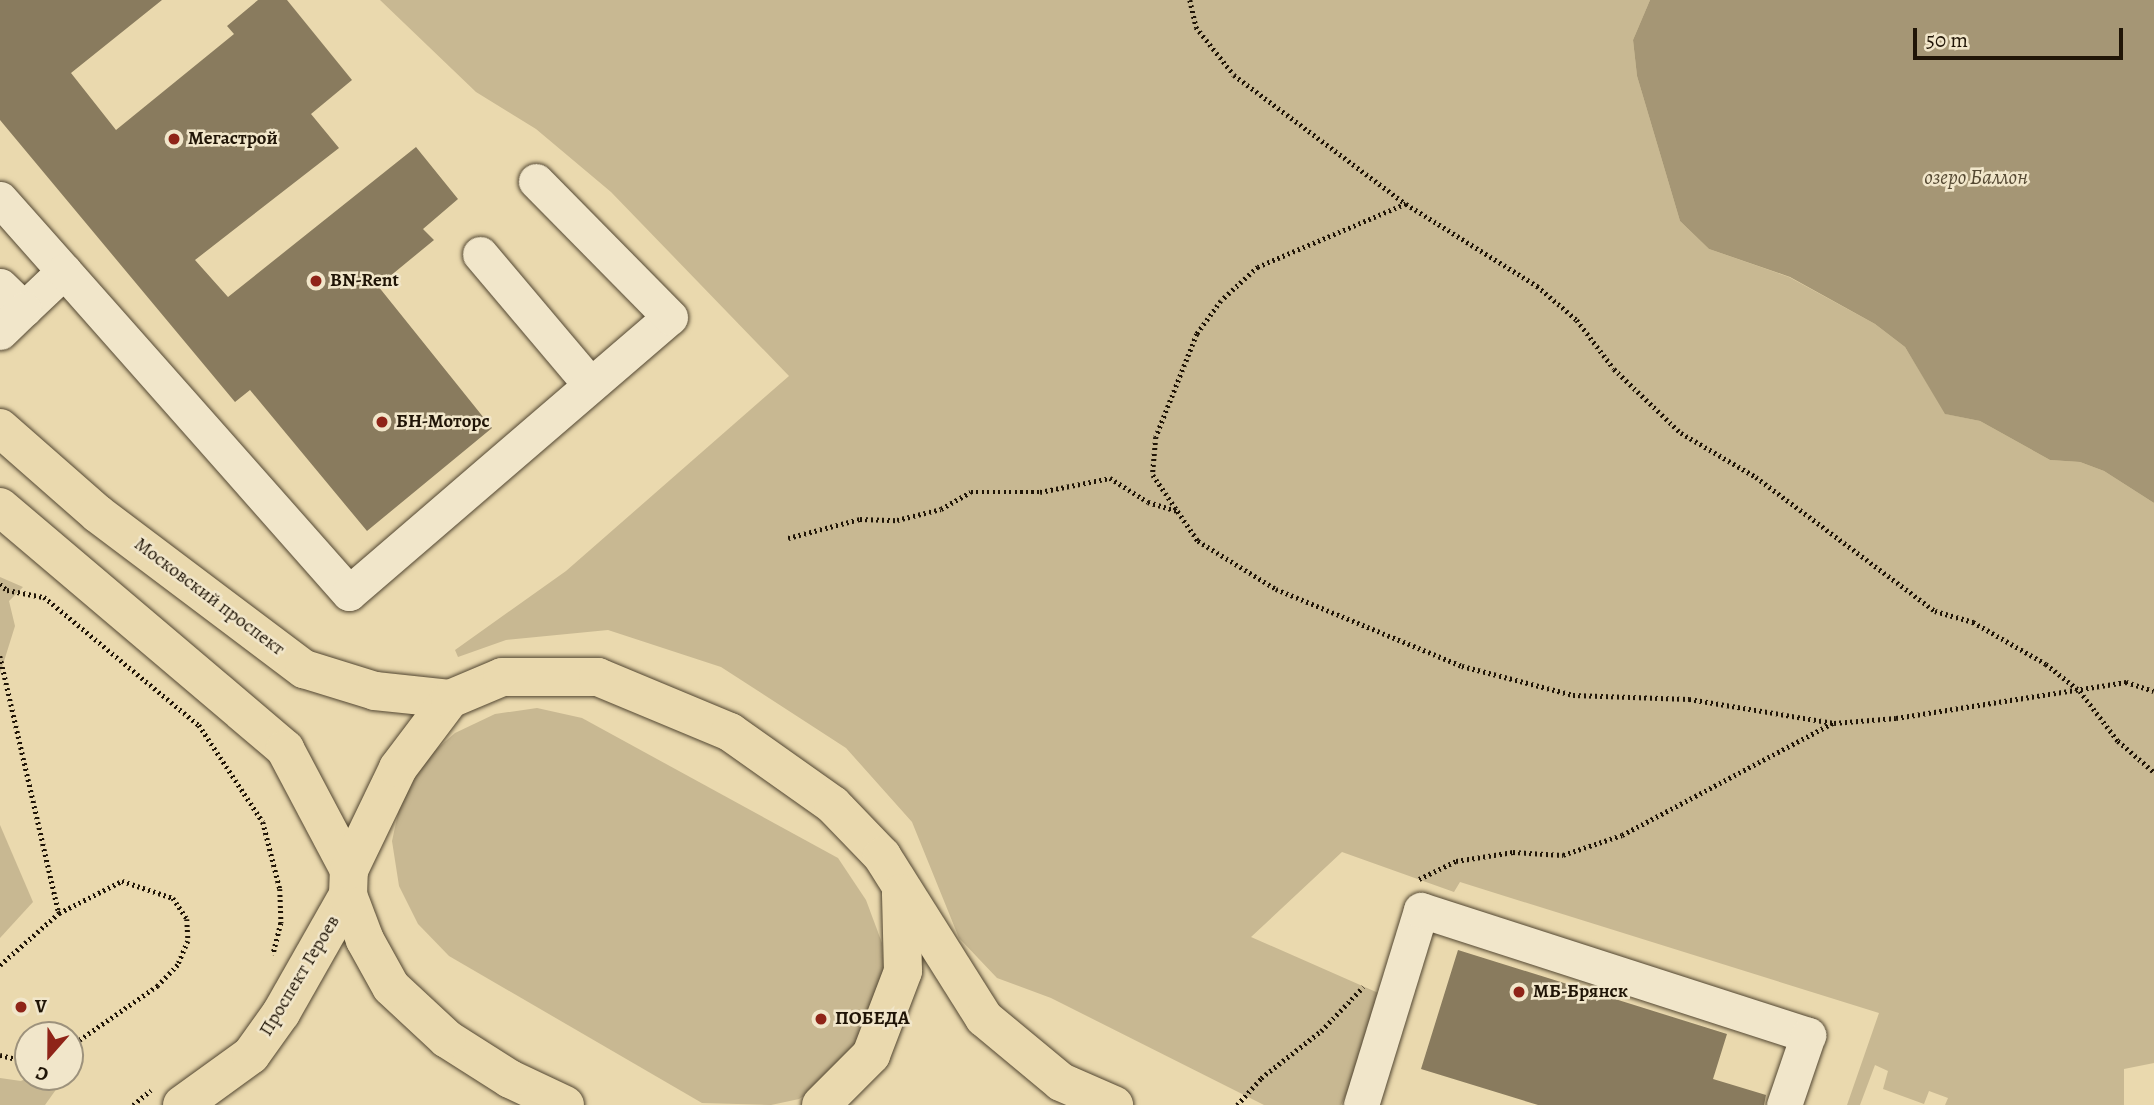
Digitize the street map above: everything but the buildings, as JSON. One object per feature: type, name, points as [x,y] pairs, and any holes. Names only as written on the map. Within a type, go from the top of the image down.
[{"type":"main road","name":"Московский проспект","points":[[0,428],[98,514],[304,669],[375,691],[450,699]]},
{"type":"main road","points":[[2,513],[285,749],[348,882],[391,988],[447,1038],[510,1079],[565,1105]]},
{"type":"main road","points":[[450,699],[502,677],[598,677],[730,732],[832,805],[882,856],[901,893],[984,1018],[1061,1082],[1114,1105]]},
{"type":"main road","name":"Проспект Героев","points":[[172,1094],[251,1055],[281,1013],[348,882],[398,768],[450,699]]},
{"type":"main road","points":[[821,1105],[871,1055],[903,971],[901,893]]},
{"type":"lane","points":[[0,199],[349,593],[589,383],[670,317],[536,181]]},
{"type":"lane","points":[[480,254],[589,383]]},
{"type":"lane","points":[[8,309],[64,271]]},
{"type":"lane","points":[[1361,1105],[1421,910],[1808,1034],[1784,1105]]},
{"type":"path","points":[[1190,0],[1196,27],[1234,75],[1406,204],[1536,286],[1577,320],[1614,369],[1681,433],[1756,477],[1935,611],[1973,622],[2046,664],[2080,691],[2118,741],[2154,772]]},
{"type":"path","points":[[1406,204],[1258,267],[1220,301],[1197,334],[1156,437],[1153,475],[1198,541],[1276,589],[1462,666],[1573,695],[1689,699],[1834,723],[2080,691],[2126,682],[2154,691]]},
{"type":"path","points":[[788,538],[860,519],[897,520],[941,509],[971,492],[1040,492],[1110,478],[1148,502],[1178,511]]},
{"type":"path","points":[[0,584],[7,590],[44,597],[199,725],[263,822],[280,889],[281,923],[271,967]]},
{"type":"path","points":[[0,656],[59,913]]},
{"type":"path","points":[[1416,883],[1456,861],[1513,852],[1563,855],[1622,835],[1834,723]]},
{"type":"path","points":[[0,965],[59,913],[122,881],[173,898],[187,919],[188,941],[178,965],[158,986],[84,1037]]},
{"type":"path","points":[[1237,1105],[1261,1078],[1321,1031],[1371,980]]},
{"type":"path","points":[[133,1105],[172,1094]]},
{"type":"shaded area","points":[[380,0],[1650,0],[1633,40],[1637,76],[1680,221],[1709,249],[1789,277],[1875,324],[1905,347],[1946,414],[1980,421],[2050,460],[2080,462],[2104,471],[2154,503],[2154,1063],[2124,1069],[2124,1105],[1945,1105],[1948,1098],[1929,1091],[1924,1104],[1883,1089],[1888,1071],[1875,1065],[1860,1105],[1847,1105],[1879,1013],[1460,882],[1454,892],[1342,852],[1251,937],[1392,999],[1341,1105],[1264,1105],[1051,998],[997,978],[959,938],[912,822],[846,748],[721,667],[608,630],[506,640],[458,657],[455,650],[566,571],[789,376],[611,192],[536,129],[476,92]]},
{"type":"shaded area","points":[[0,577],[23,587],[9,601],[15,626],[0,674]]},
{"type":"shaded area","points":[[537,708],[582,718],[838,858],[866,900],[882,943],[885,989],[839,1074],[799,1099],[771,1105],[702,1103],[449,956],[418,924],[399,886],[392,841],[401,800],[423,761],[455,733],[495,714]]},
{"type":"shaded area","points":[[0,825],[33,902],[0,938]]},
{"type":"shaded area","points":[[0,1078],[14,1080],[14,1091],[55,1091],[45,1105],[0,1105]]},
{"type":"water","name":"озеро Баллон","points":[[1650,0],[2154,0],[2154,503],[2104,471],[2080,462],[2050,460],[1980,421],[1945,414],[1905,347],[1875,324],[1790,277],[1709,249],[1680,221],[1637,76],[1633,40]]},
{"type":"place","name":"Мегастрой","points":[[174,139]]},
{"type":"place","name":"BN-Rent","points":[[316,281]]},
{"type":"place","name":"БН-Моторс","points":[[382,422]]},
{"type":"place","name":"МБ-Брянск","points":[[1519,992]]},
{"type":"place","name":"V","points":[[21,1007]]},
{"type":"place","name":"ПОБЕДА","points":[[821,1019]]}]
